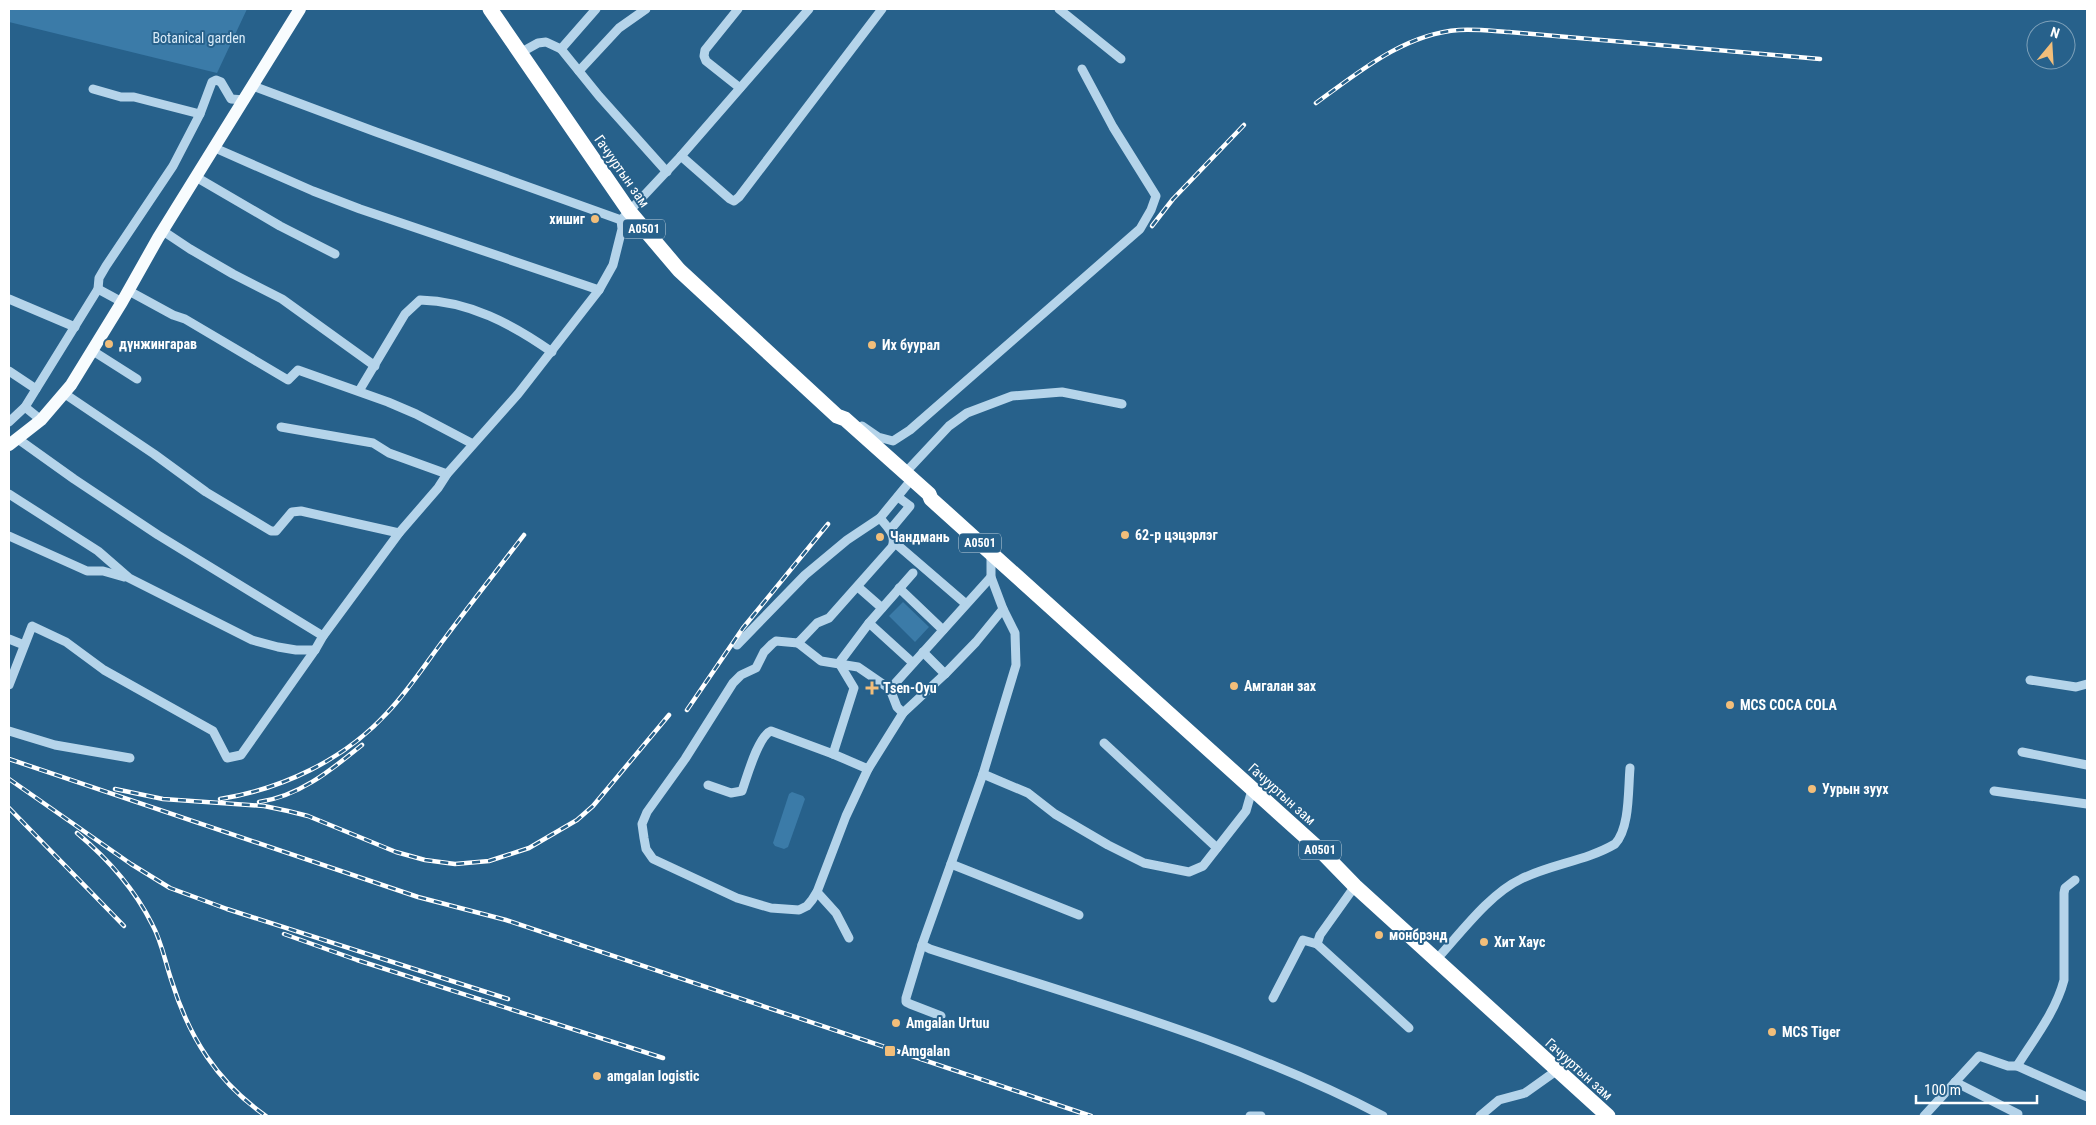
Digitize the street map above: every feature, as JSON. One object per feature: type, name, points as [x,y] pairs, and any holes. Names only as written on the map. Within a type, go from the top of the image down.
[{"type":"highway","name":"Гачууртын зам","points":[[490,9],[625,215],[679,270],[839,414],[903,485],[929,494],[931,499],[1319,849],[1355,886],[1556,1071],[1608,1116]]},
{"type":"main road","points":[[12,442],[41,420],[65,394],[300,9]]},
{"type":"street","points":[[561,48],[596,9]]},
{"type":"street","points":[[579,71],[619,28],[646,9]]},
{"type":"street","points":[[738,9],[705,50],[704,56],[706,62],[740,88]]},
{"type":"street","points":[[9,685],[32,626],[66,642],[104,670],[213,731],[227,758],[241,755],[323,636],[400,533],[438,488],[447,474],[518,394],[600,290],[613,265],[625,215],[667,172],[809,9]]},
{"type":"street","points":[[681,156],[734,201],[739,197],[882,9]]},
{"type":"street","points":[[1059,9],[1120,59]]},
{"type":"street","points":[[520,53],[538,43],[546,42],[561,48],[614,114],[667,172]]},
{"type":"street","points":[[839,414],[878,437],[893,441],[899,438],[1140,229],[1151,210],[1156,196],[1113,127],[1082,69]]},
{"type":"street","points":[[9,422],[25,407],[98,288],[102,272],[135,220],[143,212],[173,166],[200,114],[209,88],[214,80],[221,82],[231,98],[244,100]]},
{"type":"street","points":[[253,86],[385,136],[625,215]]},
{"type":"street","points":[[93,89],[121,97],[134,97],[200,114]]},
{"type":"street","points":[[215,148],[313,191],[360,209],[600,290]]},
{"type":"street","points":[[196,177],[280,226],[335,254]]},
{"type":"street","points":[[163,231],[216,264],[282,299],[375,366]]},
{"type":"street","points":[[98,288],[122,302]]},
{"type":"street","points":[[129,291],[173,315],[185,319],[288,380],[298,370],[359,391],[416,414],[473,444]]},
{"type":"street","points":[[9,299],[75,327]]},
{"type":"street","points":[[359,391],[405,314],[420,300],[440,300],[483,312],[529,336],[552,352]]},
{"type":"street","points":[[92,351],[137,379]]},
{"type":"street","points":[[9,371],[36,389]]},
{"type":"street","points":[[737,644],[805,575],[848,540],[880,518],[949,426],[967,413],[1012,396],[1062,392],[1122,404]]},
{"type":"street","points":[[65,394],[154,454],[206,492],[270,531],[276,531],[292,512],[301,512],[400,533]]},
{"type":"street","points":[[25,407],[41,420]]},
{"type":"street","points":[[282,427],[372,444],[447,474]]},
{"type":"street","points":[[12,442],[74,479],[158,535],[323,636]]},
{"type":"street","points":[[890,530],[910,506],[903,485]]},
{"type":"street","points":[[9,494],[98,551],[129,578]]},
{"type":"street","points":[[880,518],[890,530],[894,542],[966,604]]},
{"type":"street","points":[[9,536],[87,571],[103,571],[129,578],[252,640],[296,650],[315,650]]},
{"type":"street","points":[[798,643],[817,623],[829,618],[892,548],[894,542]]},
{"type":"street","points":[[941,1016],[906,1002],[911,978],[983,774],[1016,665],[1015,633],[1002,610],[991,577],[991,553]]},
{"type":"street","points":[[839,663],[869,623],[913,573]]},
{"type":"street","points":[[890,689],[991,577]]},
{"type":"street","points":[[858,586],[882,608]]},
{"type":"street","points":[[899,588],[943,630]]},
{"type":"street","points":[[903,712],[898,707],[890,689],[858,667],[821,661],[798,643],[776,641],[764,652],[756,668],[741,675],[733,683],[686,759],[647,812],[642,824],[646,848],[653,859],[750,903],[790,911],[807,906],[817,892],[846,816],[868,769],[903,712],[945,674],[976,642],[1002,610]]},
{"type":"street","points":[[869,623],[913,663]]},
{"type":"street","points":[[9,639],[24,644]]},
{"type":"street","points":[[923,652],[945,674]]},
{"type":"street","points":[[833,754],[854,688],[839,663]]},
{"type":"street","points":[[2030,680],[2076,687],[2087,684]]},
{"type":"street","points":[[9,731],[55,745],[130,758]]},
{"type":"street","points":[[708,785],[731,793],[742,791],[761,742],[766,733],[771,731],[868,769]]},
{"type":"street","points":[[1104,743],[1216,848]]},
{"type":"street","points":[[2022,752],[2087,765]]},
{"type":"street","points":[[1436,960],[1504,890],[1520,879],[1614,844],[1619,840],[1624,828],[1630,768]]},
{"type":"street","points":[[983,774],[1028,793],[1055,814],[1108,845],[1144,863],[1189,872],[1202,866],[1246,811],[1252,790]]},
{"type":"street","points":[[1994,791],[2087,804]]},
{"type":"street","points":[[950,864],[1079,915]]},
{"type":"street","points":[[2017,1066],[2044,1025],[2062,990],[2064,980],[2064,893],[2065,888],[2075,880]]},
{"type":"street","points":[[1317,944],[1320,935],[1355,886]]},
{"type":"street","points":[[817,892],[836,913],[848,938]]},
{"type":"street","points":[[1273,998],[1303,940],[1317,944],[1409,1028]]},
{"type":"street","points":[[922,945],[1215,1042],[1288,1071],[1383,1116]]},
{"type":"street","points":[[1924,1116],[1980,1056],[2008,1066],[2017,1066],[2087,1097]]},
{"type":"street","points":[[1480,1116],[1499,1100],[1525,1093],[1556,1071]]},
{"type":"street","points":[[1956,1082],[2018,1114]]},
{"type":"street","points":[[1250,1116],[1262,1116]]},
{"type":"green space","name":"Botanical garden","points":[[9,9],[247,9],[217,73],[9,22]]},
{"type":"green space","points":[[903,602],[929,627],[915,642],[889,616]]},
{"type":"green space","points":[[792,792],[803,796],[805,799],[788,847],[784,849],[775,846],[773,843],[789,794]]},
{"type":"railway","points":[[1316,103],[1383,56],[1420,39],[1439,33],[1459,30],[1509,32],[1820,59]]},
{"type":"railway","points":[[1152,226],[1173,199],[1244,125]]},
{"type":"railway","points":[[687,710],[743,628],[828,524]]},
{"type":"railway","points":[[220,799],[266,788],[311,770],[332,758],[370,730],[403,695],[524,535]]},
{"type":"railway","points":[[115,789],[163,799],[264,806],[308,816],[396,852],[425,860],[455,864],[489,861],[529,848],[577,820],[593,806],[669,715]]},
{"type":"railway","points":[[259,802],[288,794],[314,781],[362,745]]},
{"type":"railway","points":[[9,759],[418,897],[506,920],[1091,1116]]},
{"type":"railway","points":[[9,779],[131,864],[170,888],[227,909],[508,999]]},
{"type":"railway","points":[[9,808],[124,926]]},
{"type":"railway","points":[[77,833],[99,853],[129,886],[145,911],[158,938],[187,1021],[207,1057],[233,1088],[266,1116]]},
{"type":"railway","points":[[284,934],[357,960],[663,1058]]},
{"type":"place","name":"хишиг","points":[[595,219]]},
{"type":"place","name":"дүнжингарав","points":[[109,344]]},
{"type":"place","name":"Их буурал","points":[[872,345]]},
{"type":"place","name":"62-р цэцэрлэг","points":[[1125,535]]},
{"type":"place","name":"Чандмань","points":[[880,537]]},
{"type":"place","name":"Амгалан зах","points":[[1234,686]]},
{"type":"place","name":"Tsen-Oyu","points":[[872,688]]},
{"type":"place","name":"MCS COCA COLA","points":[[1730,705]]},
{"type":"place","name":"Уурын зуух","points":[[1812,789]]},
{"type":"place","name":"монбрэнд","points":[[1379,935]]},
{"type":"place","name":"Хит Хаус","points":[[1484,942]]},
{"type":"place","name":"Amgalan Urtuu","points":[[896,1023]]},
{"type":"place","name":"MCS Tiger","points":[[1772,1032]]},
{"type":"place","name":"Amgalan","points":[[890,1051]]},
{"type":"place","name":"amgalan logistic","points":[[597,1076]]}]
